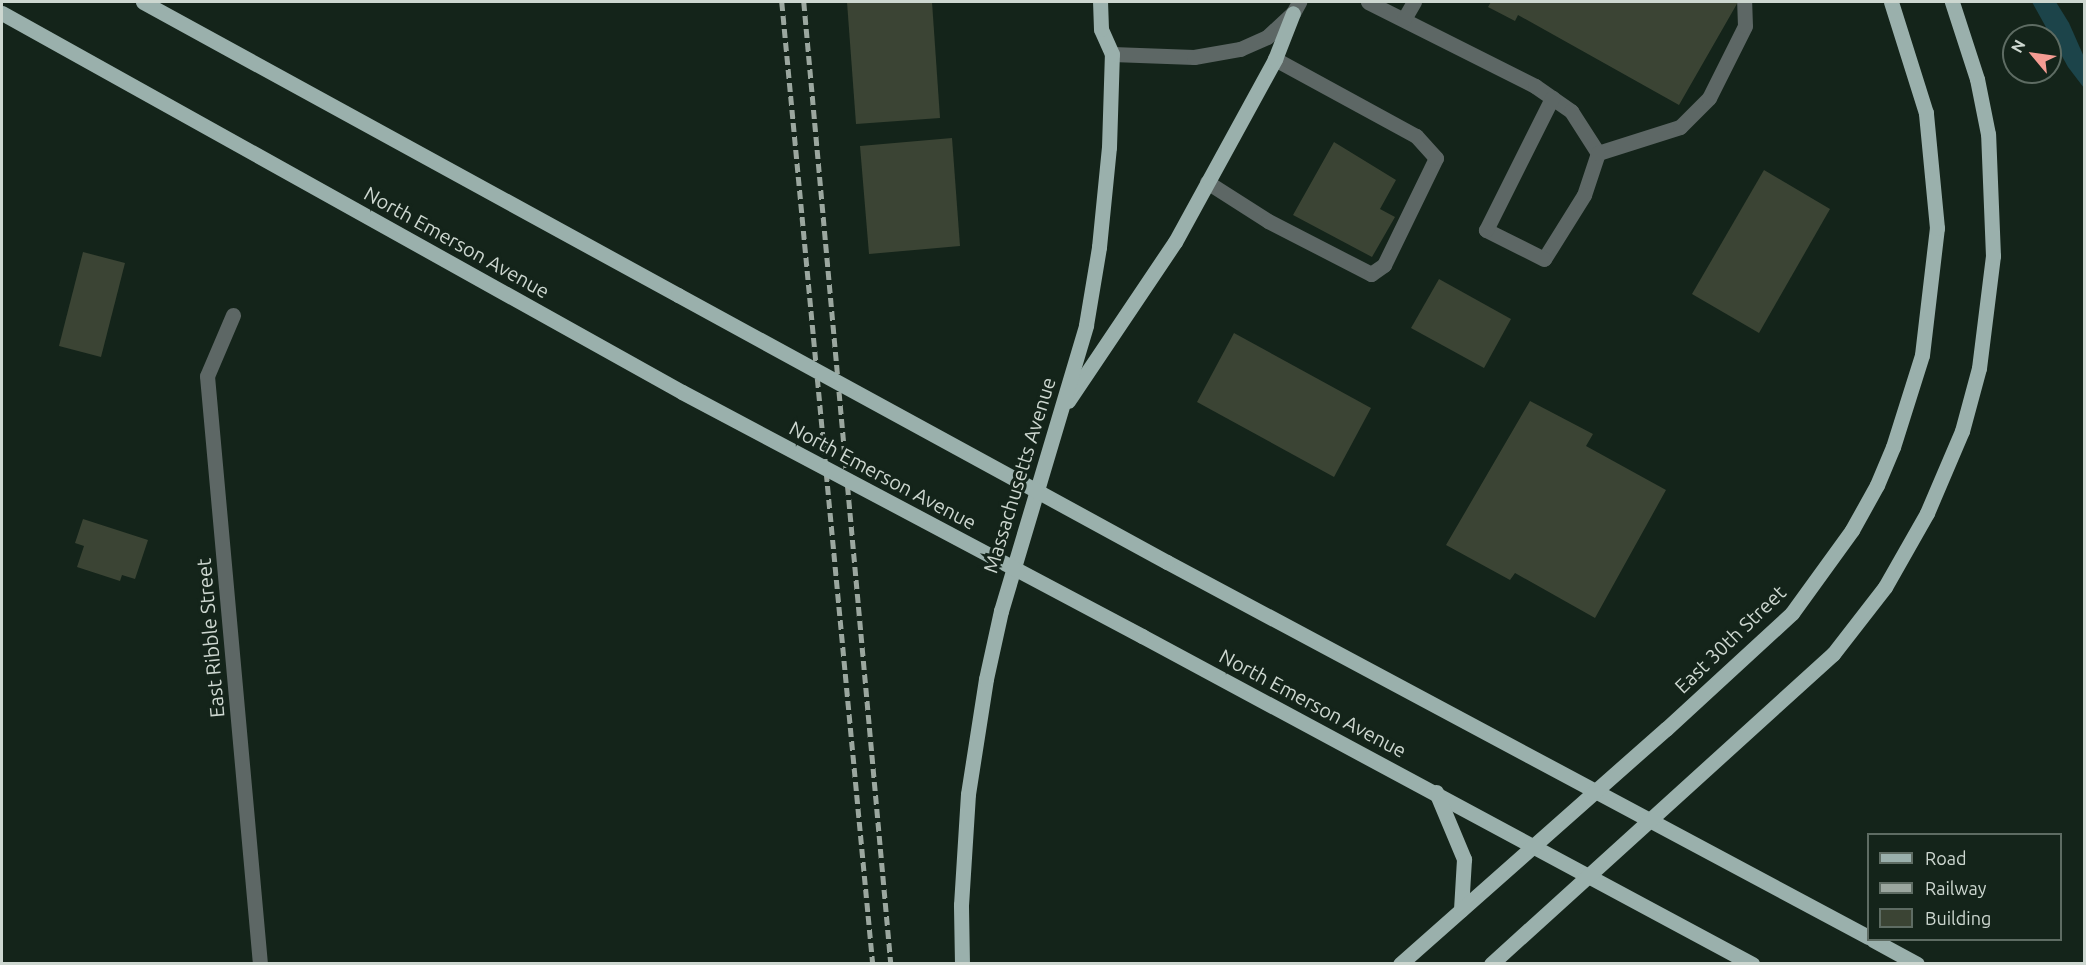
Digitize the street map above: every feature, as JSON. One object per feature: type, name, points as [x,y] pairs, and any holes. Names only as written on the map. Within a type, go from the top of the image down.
[{"type":"main road","points":[[143,2],[1167,562],[1598,790],[1867,936]]},
{"type":"main road","name":"Massachusetts Avenue","points":[[962,963],[963,860],[976,732],[999,619],[1086,325],[1094,284],[1105,199],[1113,54],[1101,29],[1100,2]]},
{"type":"main road","name":"East 30th Street","points":[[1400,963],[1598,790],[1792,613],[1852,530],[1893,447],[1922,355],[1935,266],[1936,228],[1926,113],[1891,2]]},
{"type":"main road","points":[[1491,963],[1793,694],[1859,623],[1909,549],[1962,431],[1979,368],[1988,312],[1993,195],[1988,134],[1977,79],[1952,2]]},
{"type":"main road","points":[[1058,416],[1175,242],[1275,59],[1296,7]]},
{"type":"main road","name":"North Emerson Avenue","points":[[2,13],[682,392],[1436,792],[1752,963]]},
{"type":"main road","points":[[1436,792],[1464,860],[1461,910]]},
{"type":"main road","points":[[1877,941],[1917,963]]},
{"type":"street","points":[[1368,2],[1552,98],[1571,111],[1599,153]]},
{"type":"street","points":[[1404,19],[1414,2]]},
{"type":"street","points":[[1599,153],[1680,128],[1695,113],[1709,98],[1745,26],[1744,2]]},
{"type":"street","points":[[1113,54],[1194,57],[1240,49],[1267,37],[1296,7]]},
{"type":"street","points":[[1208,182],[1268,221],[1371,274],[1384,265],[1436,158],[1416,136],[1275,59]]},
{"type":"street","points":[[1552,98],[1486,230],[1544,259],[1584,195],[1599,153]]},
{"type":"street","name":"East Ribble Street","points":[[233,315],[207,376],[260,963]]},
{"type":"water","points":[[2032,2],[2056,2],[2069,23],[2084,57],[2084,88],[2062,56],[2062,24],[2044,24]]},
{"type":"building","points":[[847,2],[932,2],[940,118],[856,124]]},
{"type":"building","points":[[1491,2],[1738,2],[1679,105],[1518,15],[1515,21],[1488,7]]},
{"type":"building","points":[[952,138],[960,246],[869,254],[860,146]]},
{"type":"building","points":[[1334,142],[1396,180],[1380,209],[1395,217],[1372,257],[1293,215]]},
{"type":"building","points":[[1764,170],[1830,209],[1759,333],[1692,294]]},
{"type":"building","points":[[83,252],[125,263],[101,357],[59,346]]},
{"type":"building","points":[[1439,279],[1511,319],[1484,368],[1411,328]]},
{"type":"building","points":[[1234,333],[1371,408],[1334,477],[1197,402]]},
{"type":"building","points":[[1530,401],[1593,434],[1586,446],[1666,490],[1595,618],[1515,573],[1510,580],[1446,545]]},
{"type":"building","points":[[83,519],[148,540],[135,579],[122,575],[120,581],[77,567],[84,546],[75,543]]},
{"type":"railway","points":[[782,2],[873,964]]},
{"type":"railway","points":[[804,2],[891,964]]}]
